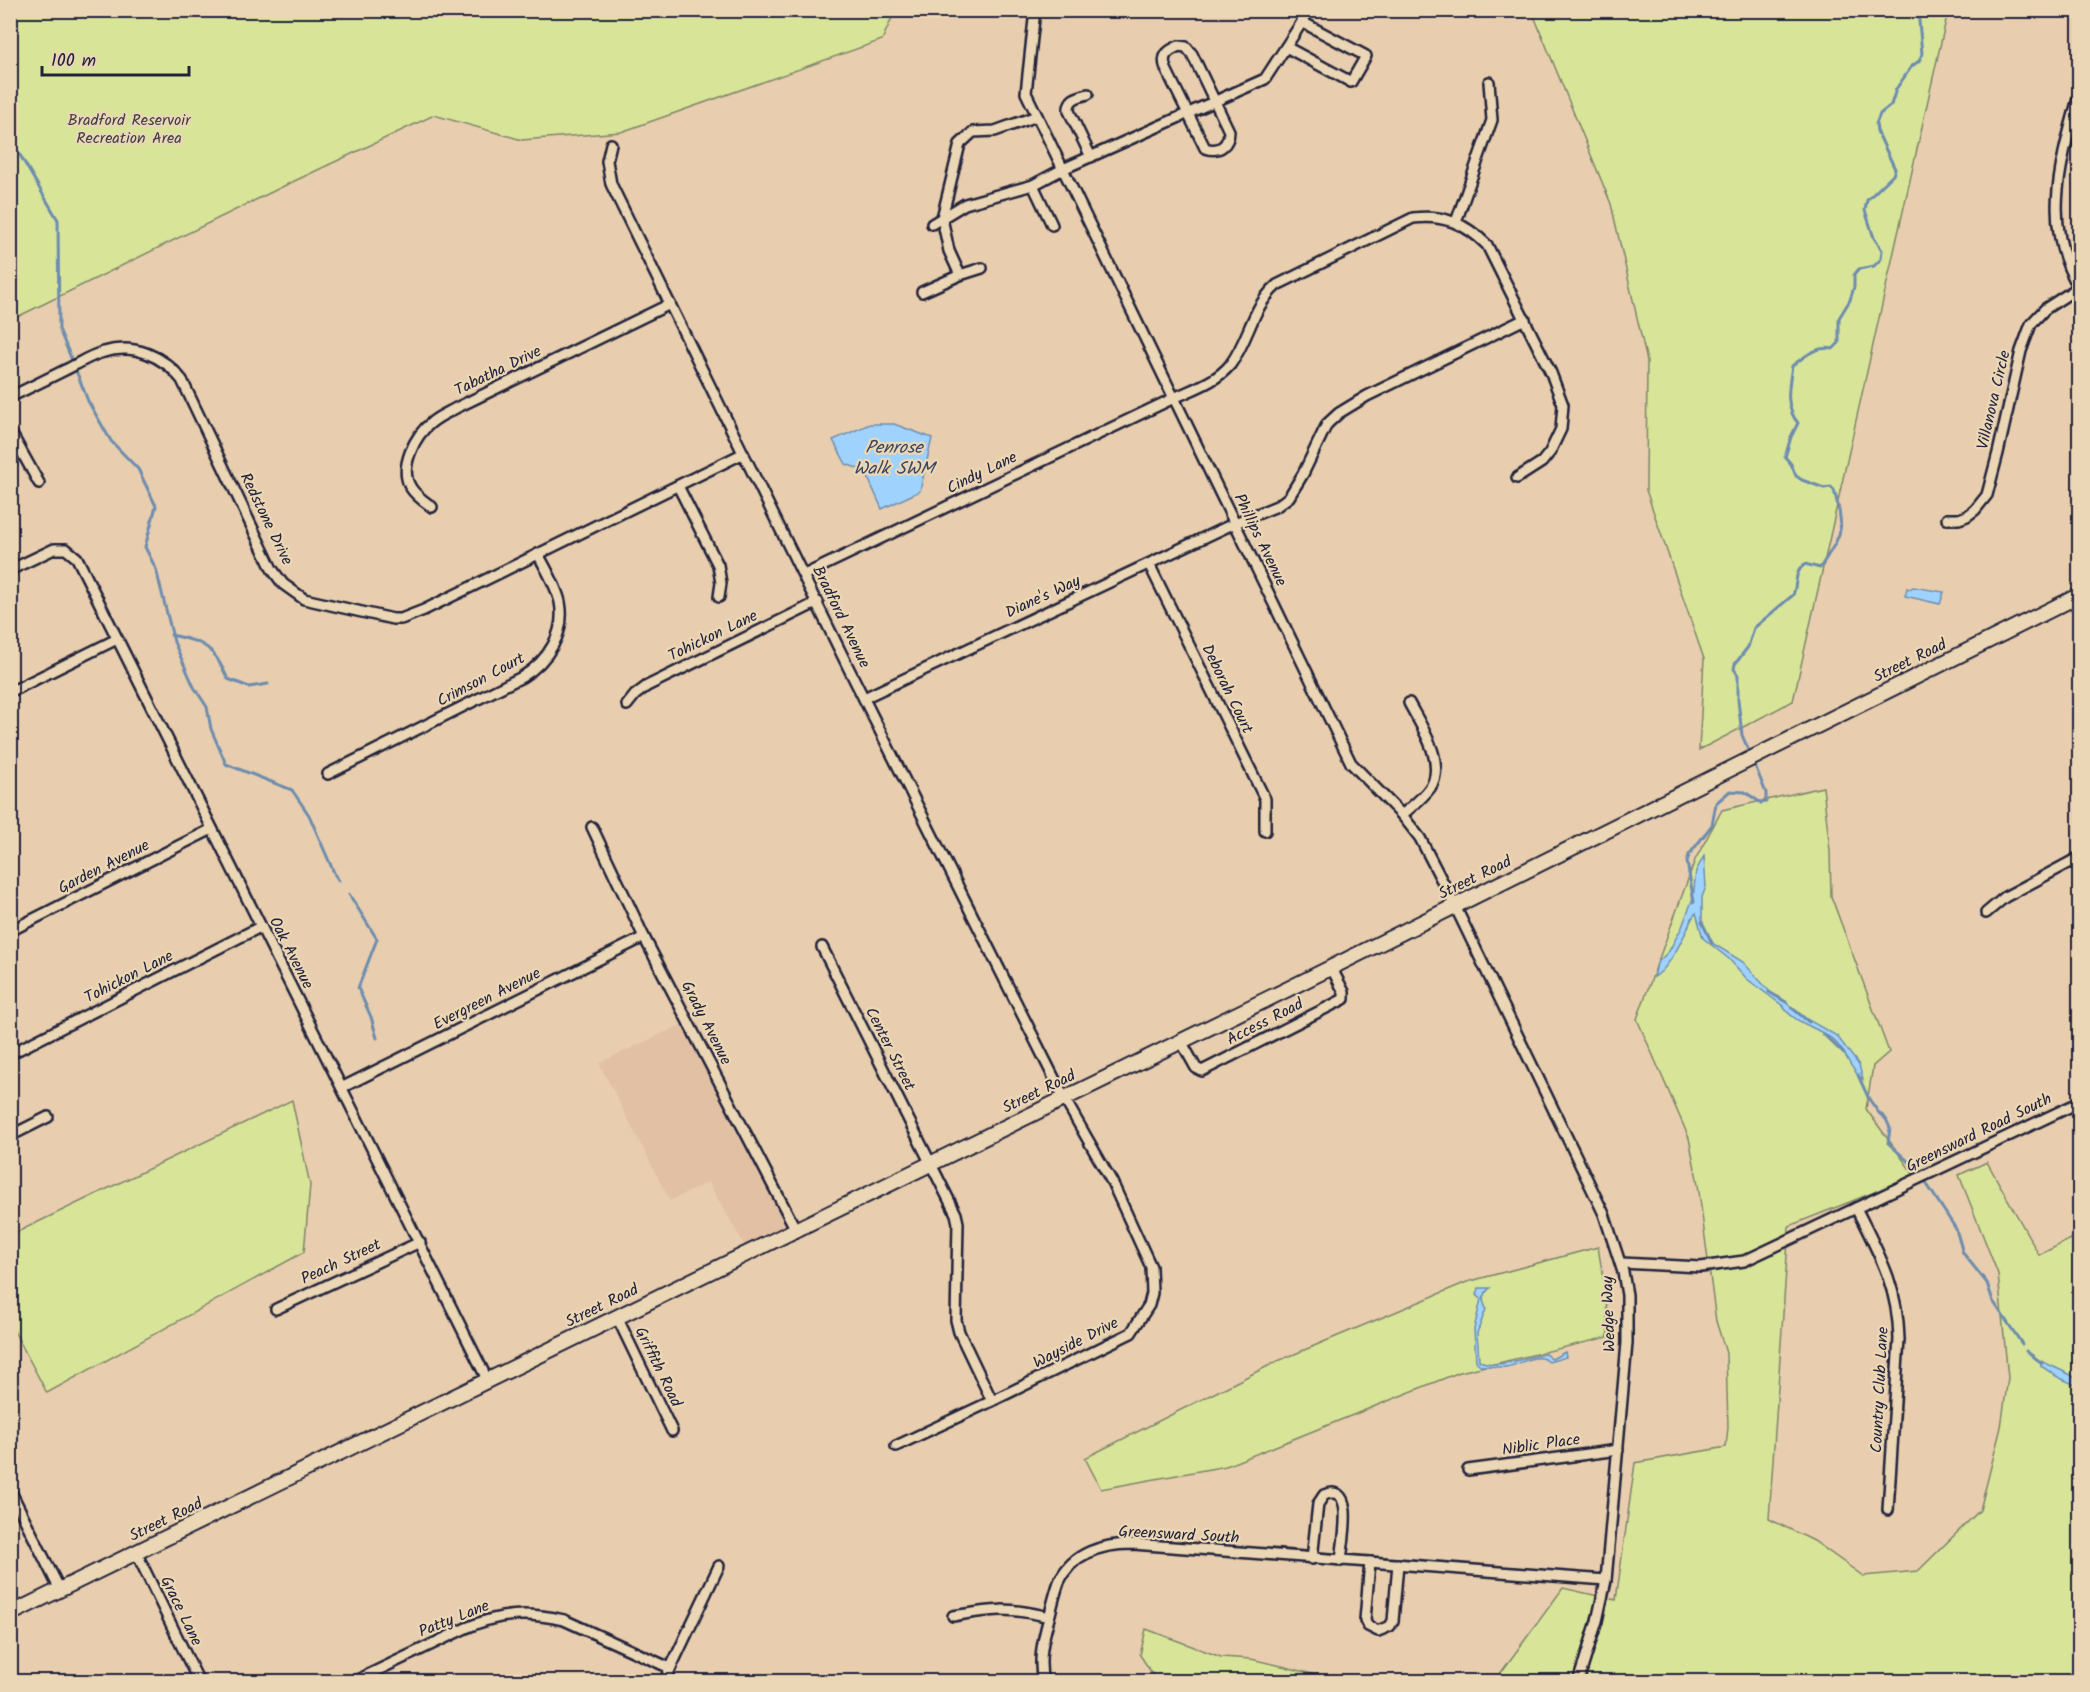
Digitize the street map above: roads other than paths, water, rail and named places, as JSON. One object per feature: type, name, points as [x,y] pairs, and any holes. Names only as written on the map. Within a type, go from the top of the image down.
[{"type":"main road","name":"Street Road","points":[[10,1614],[1181,1041],[2079,595]]},
{"type":"street","name":"Phillips Avenue","points":[[1035,10],[1026,93],[1351,763],[1402,815],[1420,838],[1455,906]]},
{"type":"street","points":[[932,224],[965,204],[1034,185],[1063,169],[1265,80],[1302,22],[1302,10]]},
{"type":"street","points":[[1286,47],[1351,82],[1366,56],[1302,22]]},
{"type":"street","points":[[1179,46],[1186,47],[1192,54],[1214,102],[1229,131],[1229,139],[1225,146],[1212,151],[1205,148],[1163,62],[1169,50],[1179,46]]},
{"type":"street","points":[[1489,82],[1492,120],[1456,222],[1472,230],[1487,245],[1551,373],[1563,405],[1561,429],[1550,452],[1542,462],[1517,478]]},
{"type":"street","points":[[2079,91],[2060,174],[2056,204],[2061,248],[2079,288]]},
{"type":"street","points":[[1088,94],[1073,99],[1069,105],[1069,111],[1091,157]]},
{"type":"street","points":[[960,275],[949,251],[942,218],[960,144],[973,132],[995,131],[1037,116]]},
{"type":"street","name":"Bradford Avenue","points":[[610,144],[607,161],[611,184],[742,454],[1064,1098]]},
{"type":"street","points":[[1034,185],[1052,225]]},
{"type":"street","name":"Cindy Lane","points":[[804,575],[1203,386],[1229,366],[1259,305],[1265,295],[1277,285],[1413,218],[1428,216],[1456,222]]},
{"type":"street","points":[[922,292],[982,268]]},
{"type":"street","name":"Villanova Circle","points":[[1947,519],[1967,516],[1982,503],[1987,495],[2020,351],[2031,324],[2045,309],[2079,288]]},
{"type":"street","name":"Tabatha Drive","points":[[432,507],[410,487],[407,474],[411,451],[423,431],[432,422],[456,408],[670,304]]},
{"type":"street","name":"Diane's Way","points":[[864,698],[1235,523],[1277,506],[1289,497],[1327,424],[1339,413],[1367,396],[1525,319]]},
{"type":"street","name":"Redstone Drive","points":[[10,397],[102,352],[128,349],[146,352],[160,359],[182,380],[272,569],[290,589],[312,601],[387,618],[401,619],[424,610],[742,454]]},
{"type":"street","points":[[10,431],[39,483]]},
{"type":"street","points":[[678,486],[718,565],[721,583],[719,597]]},
{"type":"street","name":"Oak Avenue","points":[[10,570],[46,552],[59,549],[66,549],[77,558],[488,1381]]},
{"type":"street","name":"Crimson Court","points":[[328,774],[522,677],[540,665],[550,651],[558,633],[561,613],[557,592],[538,554]]},
{"type":"street","name":"Deborah Court","points":[[1149,564],[1265,799],[1265,831]]},
{"type":"street","name":"Tohickon Lane","points":[[627,705],[647,686],[818,602]]},
{"type":"street","points":[[10,692],[117,639]]},
{"type":"street","points":[[1402,815],[1432,786],[1436,771],[1428,739],[1409,703]]},
{"type":"street","name":"Grady Avenue","points":[[592,827],[644,937],[796,1230]]},
{"type":"street","name":"Garden Avenue","points":[[10,931],[212,829]]},
{"type":"street","points":[[1986,913],[2005,897],[2079,857]]},
{"type":"street","name":"Wedge Way","points":[[1455,906],[1604,1214],[1621,1263],[1626,1295],[1627,1342],[1606,1580],[1598,1621],[1578,1682]]},
{"type":"street","name":"Tohickon Lane","points":[[10,1054],[260,927]]},
{"type":"street","name":"Evergreen Avenue","points":[[342,1087],[644,937]]},
{"type":"street","name":"Center Street","points":[[822,947],[956,1214],[958,1223],[955,1304],[959,1332],[992,1401]]},
{"type":"street","name":"Access Road","points":[[1181,1041],[1196,1068],[1202,1071],[1344,999],[1344,992],[1331,967]]},
{"type":"street","name":"Wayside Drive","points":[[896,1446],[1131,1333],[1149,1305],[1152,1293],[1151,1267],[1147,1256],[1112,1182],[1064,1098]]},
{"type":"street","name":"Greensward Road South","points":[[1621,1263],[1701,1267],[1732,1264],[1754,1257],[2079,1102]]},
{"type":"street","points":[[10,1136],[48,1117]]},
{"type":"street","name":"Country Club Lane","points":[[1856,1208],[1883,1262],[1899,1318],[1888,1510]]},
{"type":"street","name":"Peach Street","points":[[276,1309],[420,1242]]},
{"type":"street","name":"Griffith Road","points":[[617,1317],[672,1431]]},
{"type":"street","name":"Niblic Place","points":[[1468,1470],[1618,1450]]},
{"type":"street","points":[[10,1490],[60,1590]]},
{"type":"street","points":[[1312,1559],[1318,1504],[1324,1495],[1334,1493],[1340,1495],[1346,1505],[1341,1561],[1606,1580]]},
{"type":"street","name":"Greensward South","points":[[1043,1682],[1040,1657],[1059,1582],[1065,1572],[1084,1555],[1107,1546],[1133,1544],[1341,1561]]},
{"type":"street","name":"Grace Lane","points":[[136,1552],[199,1682]]},
{"type":"street","points":[[1370,1562],[1365,1620],[1368,1626],[1378,1630],[1385,1629],[1393,1621],[1398,1564]]},
{"type":"street","points":[[664,1682],[719,1566]]},
{"type":"street","points":[[953,1616],[993,1609],[1009,1609],[1049,1617]]},
{"type":"street","name":"Patty Lane","points":[[353,1682],[466,1628],[489,1619],[509,1615],[564,1620],[670,1668]]},
{"type":"water","name":"Penrose Walk SWM","points":[[870,424],[894,424],[932,438],[920,491],[882,509],[865,471],[846,464],[833,440]]},
{"type":"water","points":[[1907,588],[1944,592],[1940,604],[1905,596]]},
{"type":"water","points":[[1704,856],[1706,887],[1702,897],[1702,923],[1712,943],[1743,962],[1771,993],[1781,998],[1801,1016],[1837,1036],[1859,1065],[1863,1080],[1832,1039],[1788,1013],[1783,1006],[1747,979],[1729,959],[1703,938],[1696,913],[1673,956],[1654,977],[1657,963],[1669,951],[1682,927],[1693,898],[1696,871]]},
{"type":"water","points":[[1479,1288],[1490,1288],[1483,1300],[1486,1309],[1477,1333],[1479,1360],[1494,1364],[1545,1354],[1552,1359],[1565,1352],[1566,1357],[1549,1362],[1533,1358],[1506,1367],[1481,1366],[1476,1361],[1474,1329],[1481,1299],[1477,1295]]},
{"type":"water","points":[[2041,1361],[2071,1375],[2079,1381],[2079,1387],[2041,1366]]},
{"type":"waterway","points":[[1750,754],[1742,735],[1738,675],[1734,669],[1735,664],[1748,647],[1754,628],[1793,595],[1801,567],[1805,564],[1820,568],[1837,539],[1841,524],[1834,490],[1796,476],[1785,457],[1798,423],[1789,403],[1792,366],[1811,353],[1827,348],[1833,349],[1839,343],[1839,318],[1850,300],[1854,287],[1854,275],[1859,269],[1874,266],[1881,259],[1882,250],[1874,238],[1865,210],[1867,200],[1893,175],[1895,169],[1877,131],[1876,124],[1880,114],[1891,105],[1896,89],[1922,54],[1918,10]]},
{"type":"waterway","points":[[10,138],[58,220],[59,329],[71,358]]},
{"type":"waterway","points":[[77,373],[88,401],[111,441],[138,469],[156,506],[145,547],[156,569],[174,642],[194,687],[207,707],[211,729],[226,764],[292,790],[309,815],[339,881]]},
{"type":"waterway","points":[[171,635],[193,641],[207,648],[217,659],[228,679],[249,687],[268,684]]},
{"type":"waterway","points":[[1694,902],[1687,862],[1689,855],[1712,825],[1716,803],[1730,791],[1745,792],[1761,803],[1766,802],[1766,793],[1754,763]]},
{"type":"waterway","points":[[349,894],[377,939],[358,988],[371,1017],[377,1038]]},
{"type":"waterway","points":[[1702,922],[1712,943]]},
{"type":"waterway","points":[[1769,992],[1786,1002]]},
{"type":"waterway","points":[[1791,1007],[1809,1022]]},
{"type":"waterway","points":[[1823,1034],[1844,1054]]},
{"type":"waterway","points":[[1858,1075],[1869,1099],[1886,1119],[1890,1128],[1888,1143],[1917,1169],[1956,1229],[1963,1253],[1987,1283],[1993,1301],[2022,1344]]},
{"type":"waterway","points":[[2026,1351],[2042,1363]]},
{"type":"park label","name":"Bradford Reservoir Recreation Area","points":[[129,129]]}]
